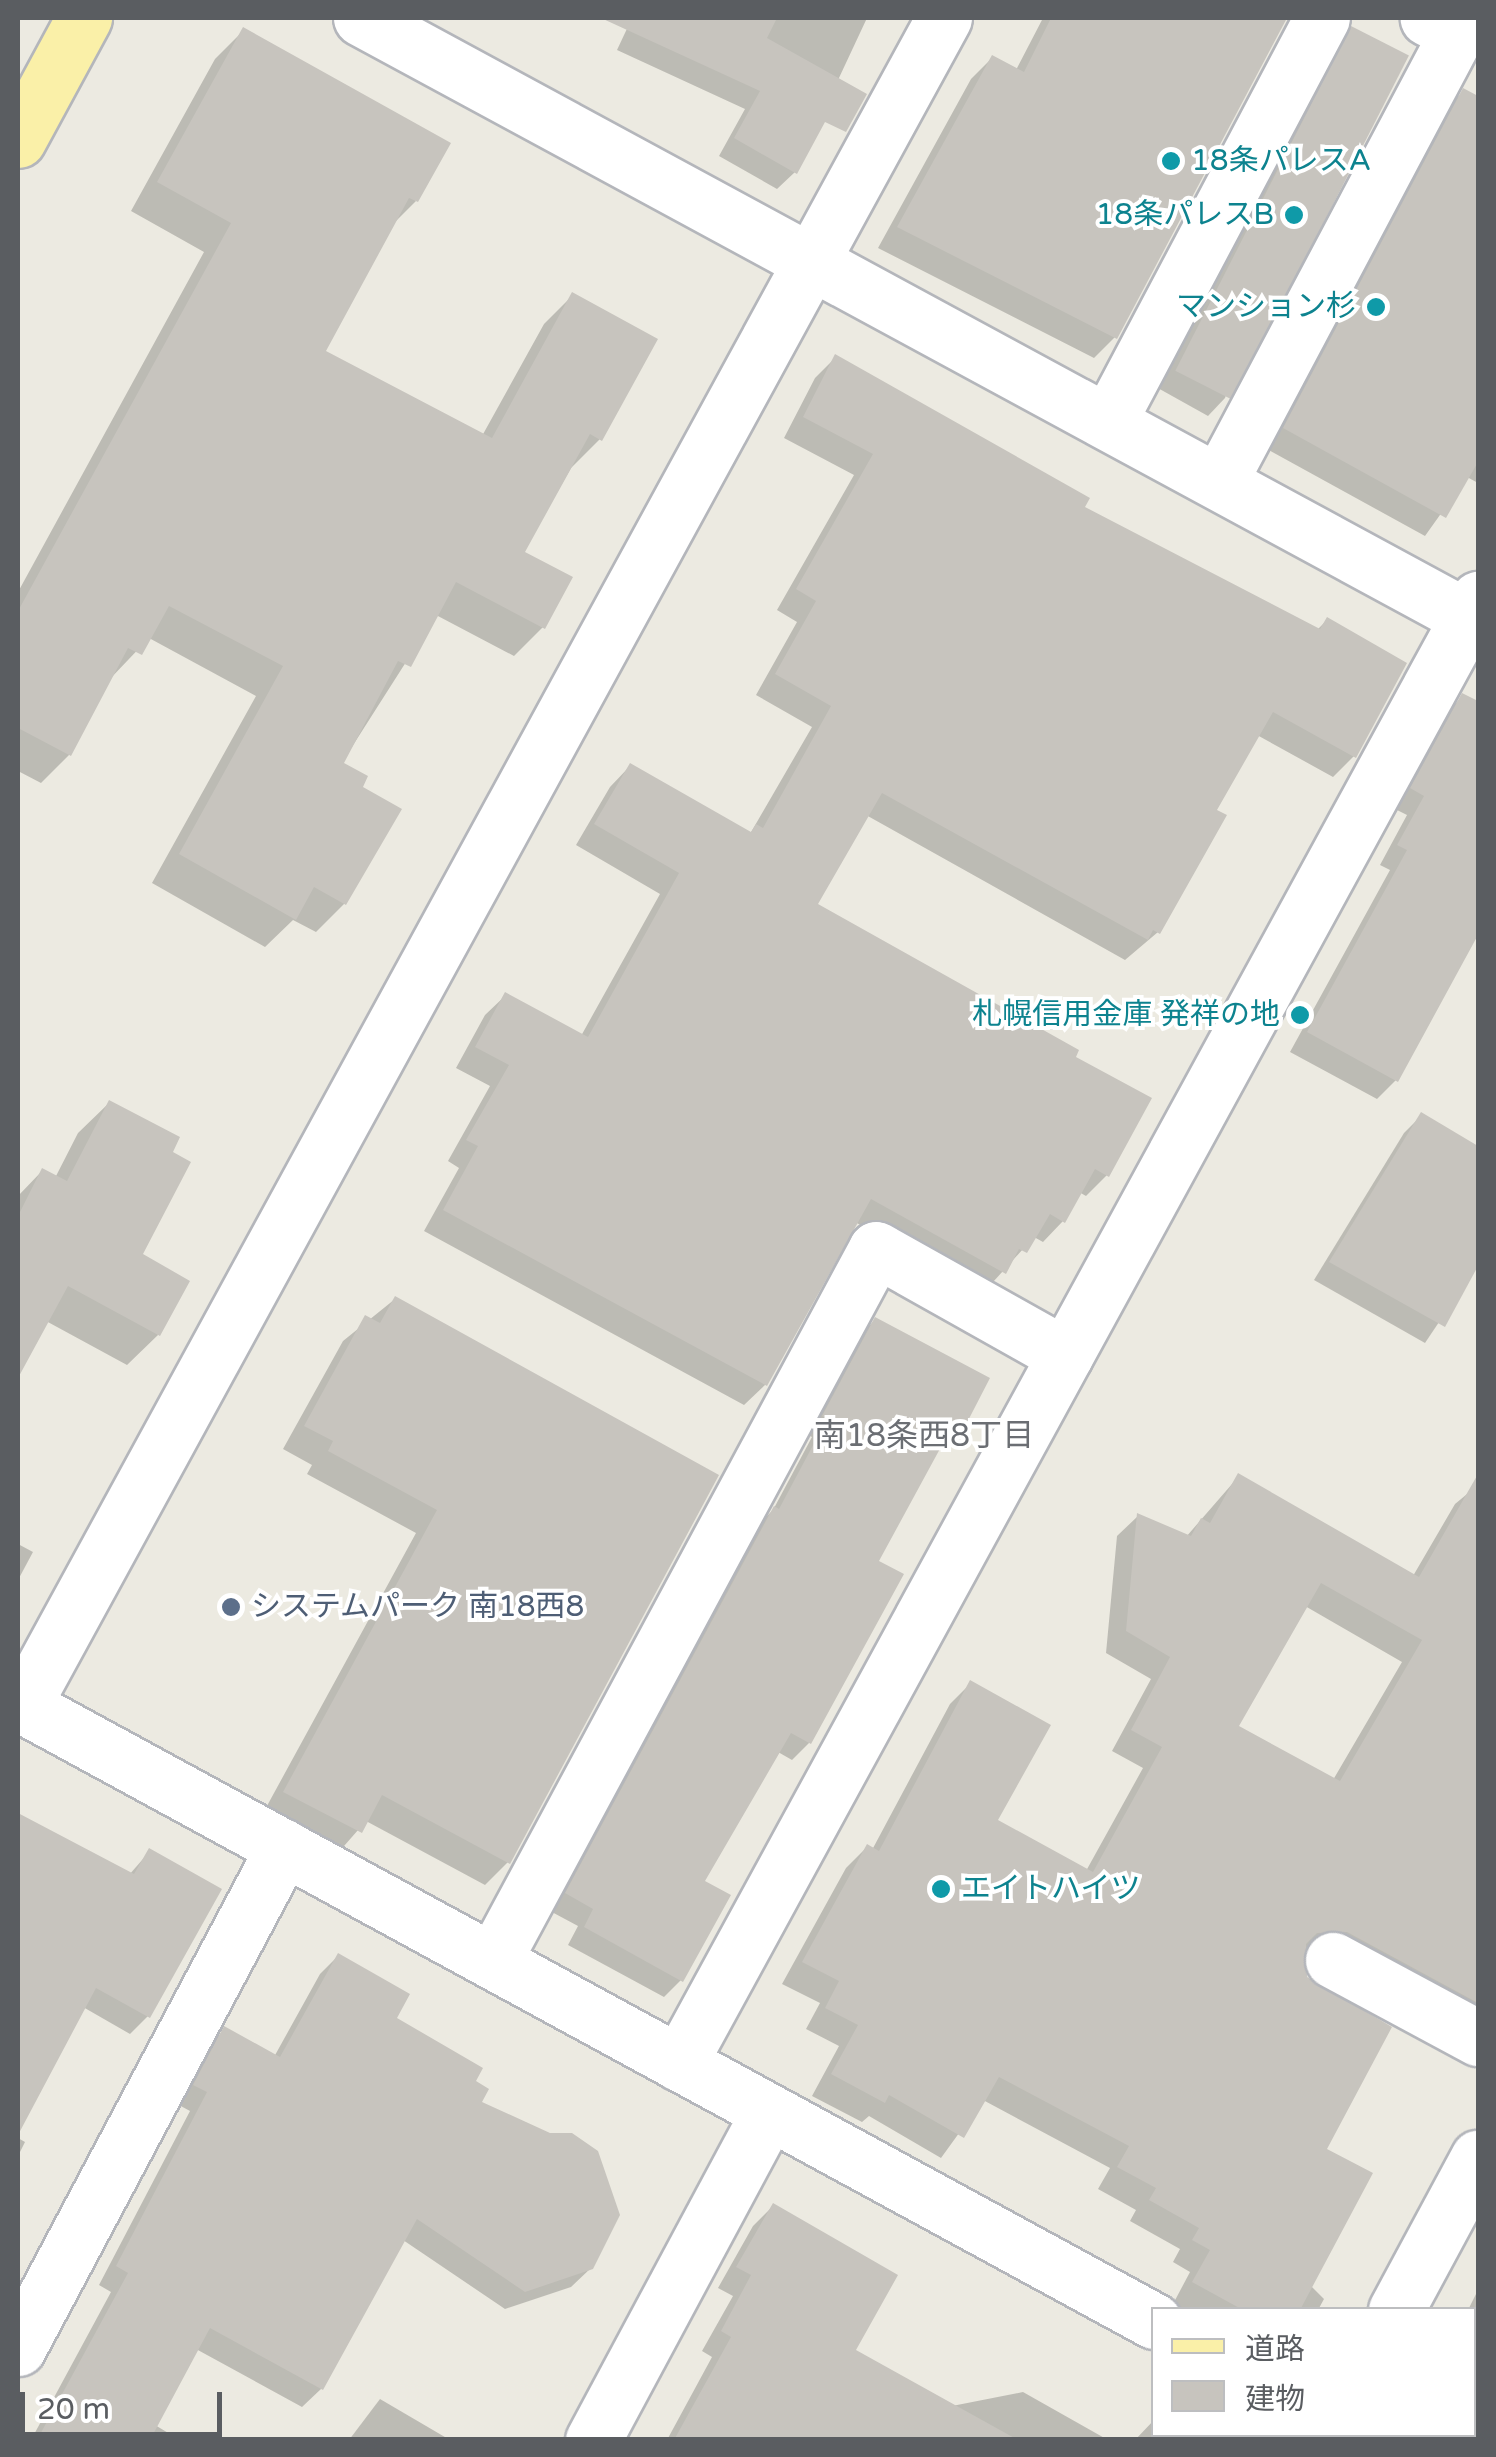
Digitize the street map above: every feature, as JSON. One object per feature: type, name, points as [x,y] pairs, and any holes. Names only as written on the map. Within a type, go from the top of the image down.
[{"type":"main road","points":[[18,140],[84,18]]},
{"type":"street","points":[[361,18],[1219,482],[1475,613],[678,2062]]},
{"type":"street","points":[[944,18],[20,1704],[1151,2319]]},
{"type":"street","points":[[1108,422],[1322,18]]},
{"type":"street","points":[[1219,482],[1457,34],[1428,18]]},
{"type":"street","points":[[493,1961],[876,1250],[1065,1355]]},
{"type":"street","points":[[18,2348],[284,1847]]},
{"type":"street","points":[[1333,1960],[1478,2038]]},
{"type":"street","points":[[594,2440],[770,2112]]},
{"type":"street","points":[[1398,2307],[1478,2158]]},
{"type":"building","points":[[601,18],[777,18],[767,38],[867,94],[846,132],[825,122],[797,174],[734,138],[760,91]]},
{"type":"building","points":[[1051,18],[1287,18],[1117,339],[897,227],[992,55],[1024,72]]},
{"type":"building","name":"18条パレスB","points":[[1351,26],[1409,56],[1233,400],[1175,371]]},
{"type":"building","points":[[243,27],[451,143],[418,202],[409,198],[326,351],[492,438],[572,292],[658,339],[602,441],[590,434],[525,552],[573,577],[545,629],[456,582],[411,667],[398,661],[344,763],[368,776],[363,787],[402,809],[346,905],[314,887],[296,920],[179,854],[283,666],[169,606],[142,655],[128,648],[71,756],[18,728],[18,611],[231,223],[157,182]]},
{"type":"building","points":[[1463,88],[1478,96],[1478,462],[1446,518],[1283,428]]},
{"type":"building","points":[[835,354],[1090,498],[1085,507],[1320,629],[1327,617],[1407,663],[1356,758],[1273,712],[1217,810],[1227,815],[1160,934],[1153,930],[1148,940],[882,793],[818,904],[1079,1050],[1076,1057],[1152,1098],[1109,1177],[1095,1169],[1065,1223],[1050,1214],[1027,1253],[1019,1249],[1006,1274],[871,1199],[767,1386],[443,1210],[478,1146],[466,1140],[509,1065],[475,1047],[505,992],[588,1037],[679,873],[594,824],[630,763],[751,832],[756,824],[763,828],[831,706],[775,674],[816,601],[796,589],[873,454],[803,417]]},
{"type":"building","points":[[1462,693],[1476,700],[1478,695],[1478,935],[1398,1082],[1307,1032],[1407,850],[1397,845],[1424,796],[1410,788]]},
{"type":"building","points":[[109,1100],[180,1137],[173,1152],[191,1162],[143,1254],[190,1281],[160,1336],[68,1286],[18,1378],[18,1216],[42,1168],[67,1181]]},
{"type":"building","points":[[1421,1112],[1478,1146],[1478,1266],[1445,1327],[1329,1262]]},
{"type":"building","points":[[395,1296],[719,1475],[510,1864],[382,1795],[362,1833],[283,1792],[437,1510],[328,1451],[333,1441],[304,1426],[365,1315],[380,1323]]},
{"type":"building","points":[[875,1317],[990,1378],[958,1440],[948,1434],[879,1561],[904,1574],[811,1744],[791,1733],[705,1881],[731,1895],[683,1982],[584,1927],[593,1909],[565,1893],[774,1506],[779,1509],[827,1419],[822,1416]]},
{"type":"building","points":[[1238,1473],[1419,1577],[1478,1474],[1478,2003],[1347,1932],[1317,1933],[1306,1944],[1307,1977],[1392,2027],[1327,2149],[1373,2173],[1302,2307],[1238,2307],[1192,2282],[1210,2250],[1192,2240],[1199,2228],[1149,2200],[1156,2188],[1117,2167],[1129,2146],[999,2077],[964,2138],[889,2095],[885,2103],[831,2074],[858,2025],[825,2008],[839,1981],[802,1962],[867,1844],[879,1851],[970,1680],[1051,1725],[998,1820],[1093,1872],[1162,1747],[1131,1730],[1170,1657],[1126,1631],[1137,1513],[1191,1536],[1201,1518],[1210,1523]],"holes":[[[1321,1583],[1422,1640],[1340,1781],[1239,1726]]]},
{"type":"building","points":[[18,1813],[134,1874],[149,1848],[222,1889],[150,2018],[96,1988],[18,2135]]},
{"type":"building","points":[[338,1953],[410,1994],[397,2018],[483,2068],[476,2081],[489,2089],[482,2102],[550,2133],[572,2133],[598,2151],[620,2215],[593,2269],[525,2292],[417,2219],[323,2390],[210,2328],[150,2440],[37,2440],[128,2273],[116,2266],[207,2092],[193,2085],[224,2026],[280,2057]]},
{"type":"building","points":[[773,2203],[898,2275],[856,2350],[1018,2440],[674,2440],[731,2337],[721,2331],[751,2275],[736,2267]]},
{"type":"place","name":"18条パレスA","points":[[1171,161]]},
{"type":"place","name":"18条パレスB","points":[[1294,215]]},
{"type":"place","name":"マンション杉","points":[[1376,307]]},
{"type":"place","name":"札幌信用金庫 発祥の地","points":[[1300,1015]]},
{"type":"place","name":"システムパーク 南18西8","points":[[231,1607]]},
{"type":"place","name":"エイトハイツ","points":[[941,1889]]},
{"type":"district","name":"南18条西8丁目","points":[[924,1436]]}]
